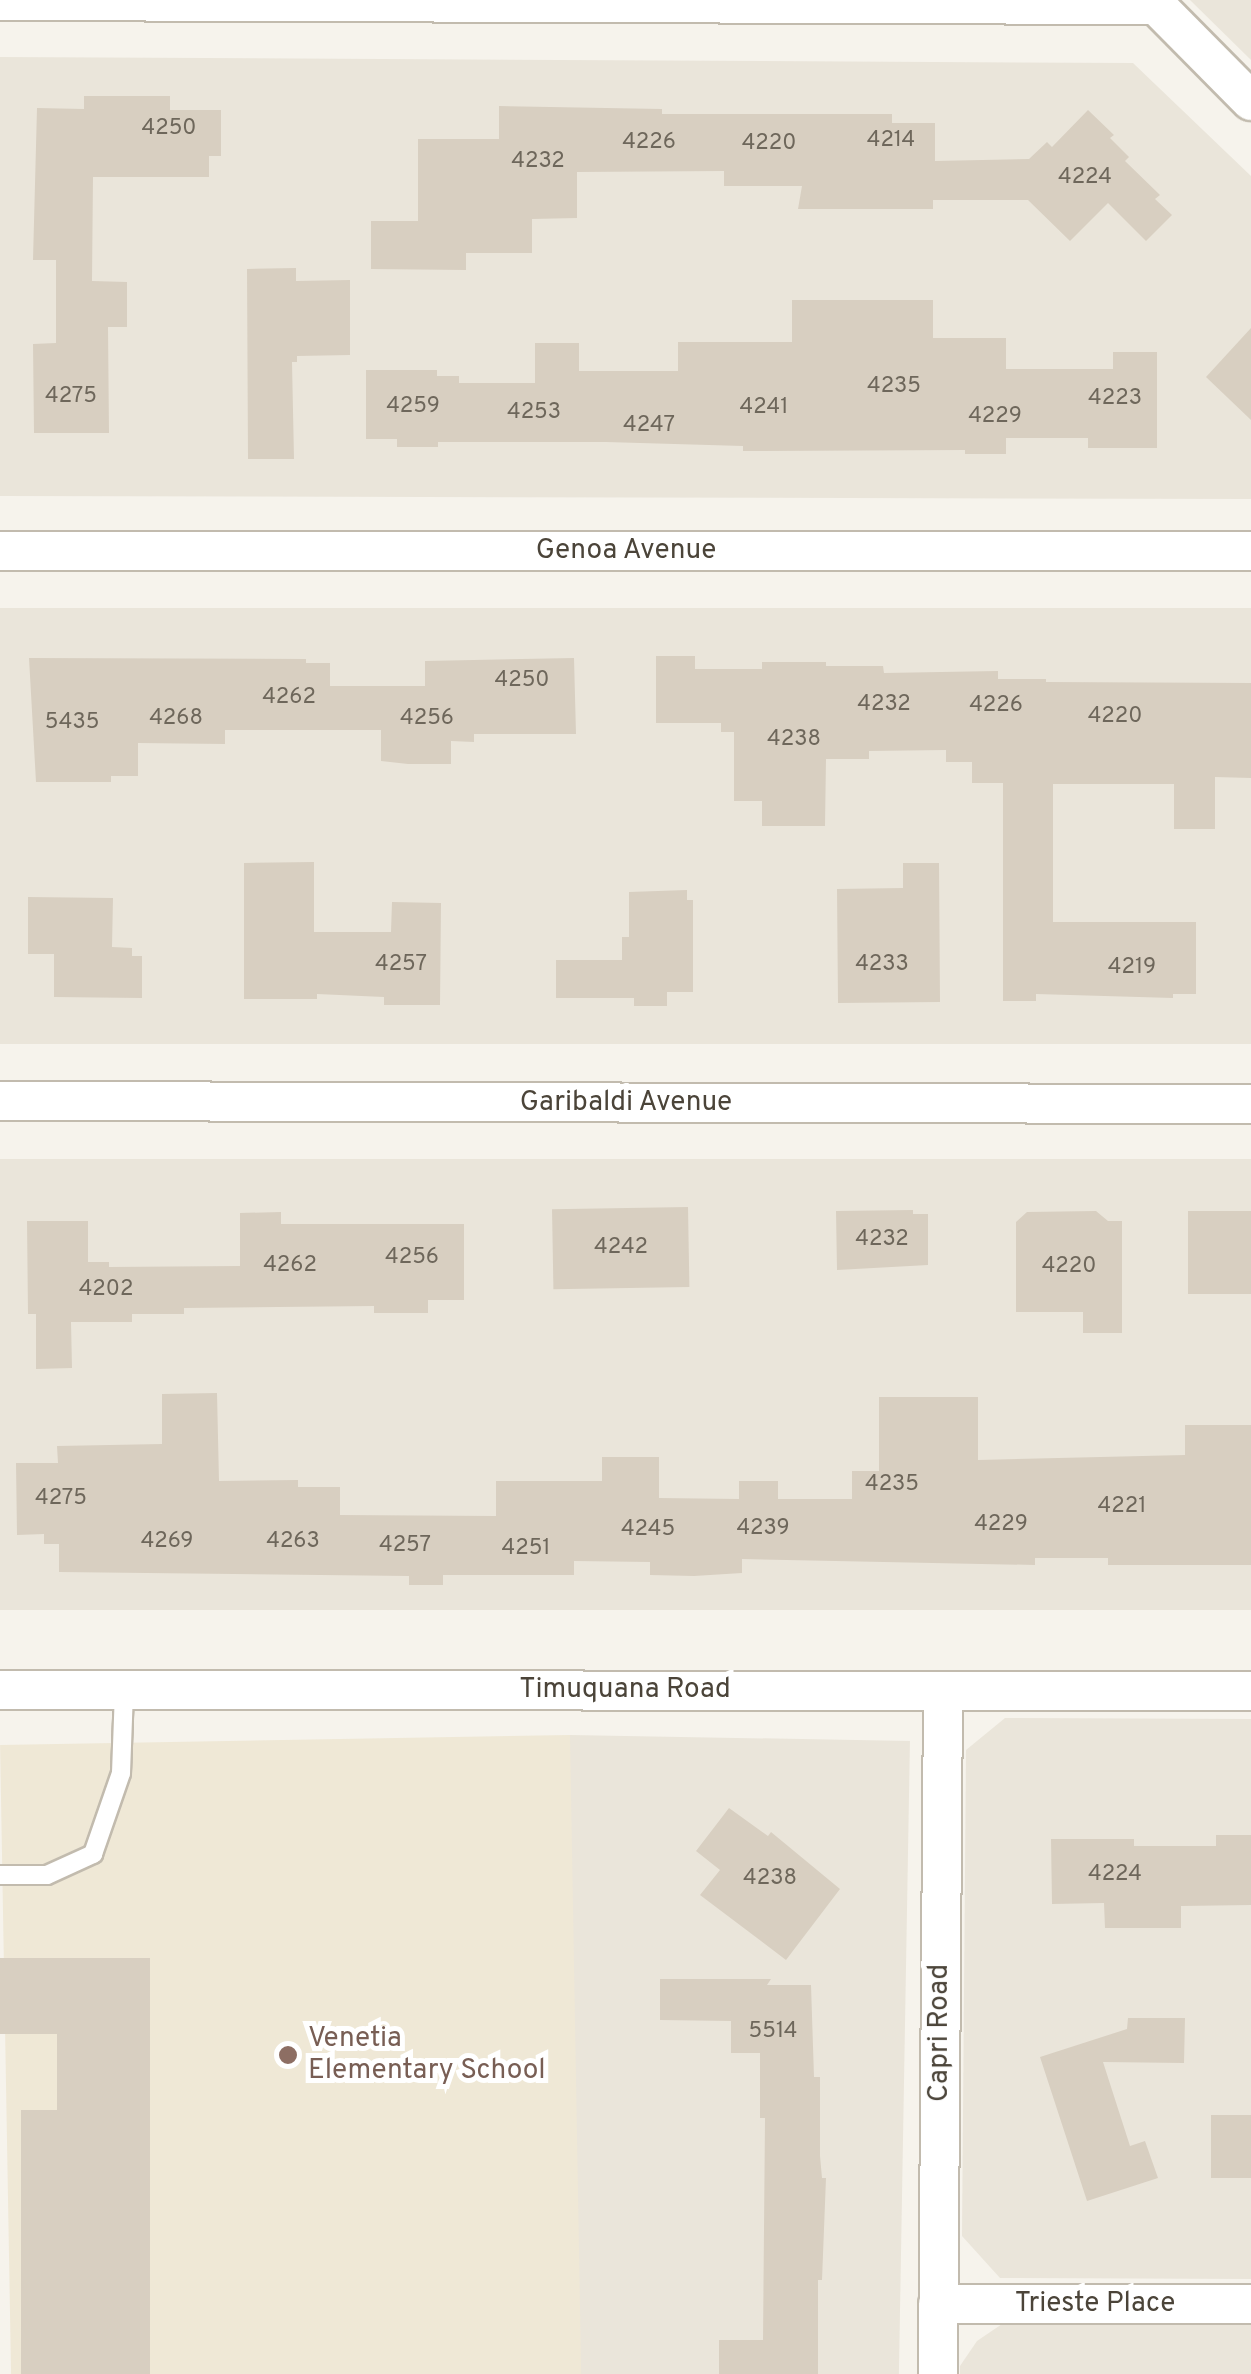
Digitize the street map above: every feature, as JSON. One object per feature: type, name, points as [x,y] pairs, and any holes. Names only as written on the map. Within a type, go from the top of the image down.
[{"type":"street","points":[[0,1],[1153,3],[1251,100]]},
{"type":"street","name":"Genoa Avenue","points":[[0,551],[1251,551]]},
{"type":"street","name":"Garibaldi Avenue","points":[[0,1101],[1251,1104]]},
{"type":"street","name":"Timuquana Road","points":[[0,1690],[1251,1692]]},
{"type":"street","name":"Capri Road","points":[[938,2374],[942,1692]]},
{"type":"street","name":"Trieste Place","points":[[938,2304],[1251,2304]]},
{"type":"lane","points":[[0,1875],[47,1875],[93,1854],[121,1773],[124,1690]]},
{"type":"shaded area","points":[[1190,0],[1251,0],[1251,60]]},
{"type":"shaded area","points":[[0,57],[1133,63],[1251,176],[1251,499],[0,496]]},
{"type":"shaded area","points":[[0,608],[1251,608],[1251,1044],[0,1044]]},
{"type":"shaded area","points":[[0,1159],[1251,1159],[1251,1610],[0,1610]]},
{"type":"shaded area","points":[[1005,1718],[1251,1719],[1251,2279],[1000,2278],[962,2236],[966,1750]]},
{"type":"shaded area","points":[[570,1735],[910,1741],[899,2374],[559,2374]]},
{"type":"shaded area","name":"Venetia Elementary School","points":[[570,1735],[581,2374],[11,2374],[0,1745]]},
{"type":"shaded area","points":[[1005,2322],[1251,2323],[1251,2374],[960,2374],[960,2366],[977,2341]]},
{"type":"building","points":[[84,96],[170,96],[170,110],[221,110],[221,156],[209,156],[209,177],[93,177],[92,281],[127,282],[127,327],[108,327],[109,433],[34,433],[33,344],[56,343],[56,260],[33,260],[37,108],[84,109]]},
{"type":"building","points":[[499,106],[662,109],[662,114],[892,114],[892,123],[935,123],[935,161],[1029,159],[1047,142],[1052,147],[1088,110],[1114,135],[1110,138],[1129,157],[1125,161],[1160,195],[1155,199],[1172,215],[1146,241],[1108,203],[1070,241],[1028,200],[933,200],[933,209],[798,209],[802,186],[724,186],[724,171],[577,172],[577,218],[532,219],[532,253],[466,253],[466,270],[371,269],[371,221],[418,221],[418,139],[499,139]]},
{"type":"building","points":[[296,268],[296,281],[350,280],[350,355],[297,356],[297,362],[292,362],[294,459],[248,459],[247,269]]},
{"type":"building","points":[[792,300],[933,300],[933,338],[1006,338],[1006,369],[1113,369],[1113,352],[1157,352],[1157,448],[1088,448],[1088,438],[1006,438],[1006,454],[965,454],[965,450],[743,451],[743,446],[606,442],[438,442],[438,447],[397,447],[397,439],[366,439],[366,370],[437,370],[437,376],[459,376],[459,383],[535,383],[535,343],[579,343],[579,371],[678,371],[678,342],[792,342]]},
{"type":"building","points":[[1251,328],[1251,420],[1206,377]]},
{"type":"building","points":[[656,656],[695,656],[695,669],[762,669],[762,662],[826,662],[826,666],[883,666],[884,673],[998,671],[998,679],[1046,682],[1251,683],[1251,778],[1215,777],[1215,829],[1174,829],[1174,784],[1053,784],[1053,922],[1196,922],[1196,994],[1173,994],[1173,998],[1036,994],[1036,1001],[1003,1001],[1003,783],[972,783],[972,762],[946,762],[946,750],[869,751],[869,759],[826,759],[825,826],[762,826],[762,801],[734,801],[734,732],[721,732],[721,723],[656,723]]},
{"type":"building","points":[[29,658],[306,659],[306,663],[330,663],[330,686],[425,686],[425,661],[574,658],[576,734],[474,734],[474,742],[451,741],[451,764],[408,764],[381,761],[381,730],[225,730],[225,744],[138,743],[138,776],[111,776],[111,782],[36,782]]},
{"type":"building","points":[[314,862],[314,932],[391,932],[392,902],[441,903],[440,1005],[384,1005],[384,997],[317,994],[317,999],[244,999],[244,863]]},
{"type":"building","points":[[903,863],[939,863],[940,1002],[838,1003],[837,889],[903,888]]},
{"type":"building","points":[[687,890],[687,900],[693,900],[693,992],[667,992],[667,1006],[634,1006],[634,998],[556,998],[556,960],[622,960],[622,937],[629,937],[629,892]]},
{"type":"building","points":[[28,897],[113,898],[112,947],[132,948],[132,956],[142,956],[142,998],[54,997],[54,954],[28,954]]},
{"type":"building","points":[[688,1207],[689,1287],[553,1289],[552,1209]]},
{"type":"building","points":[[913,1210],[913,1214],[928,1214],[928,1265],[837,1270],[836,1211]]},
{"type":"building","points":[[1096,1211],[1108,1221],[1122,1221],[1122,1333],[1083,1333],[1083,1312],[1016,1312],[1016,1222],[1027,1212]]},
{"type":"building","points":[[1188,1211],[1251,1211],[1251,1294],[1188,1294]]},
{"type":"building","points":[[281,1212],[281,1224],[464,1224],[464,1300],[428,1300],[428,1313],[374,1313],[374,1306],[184,1308],[184,1314],[132,1314],[132,1322],[71,1322],[72,1368],[36,1369],[36,1314],[28,1314],[27,1221],[88,1221],[88,1262],[109,1262],[109,1267],[240,1266],[240,1213]]},
{"type":"building","points":[[217,1393],[219,1481],[298,1480],[298,1487],[340,1487],[340,1515],[496,1516],[496,1481],[602,1481],[602,1457],[659,1457],[659,1498],[739,1499],[739,1481],[778,1481],[778,1499],[852,1499],[852,1471],[879,1471],[879,1397],[978,1397],[978,1460],[1185,1455],[1185,1425],[1251,1425],[1251,1565],[1108,1565],[1108,1558],[1035,1558],[1035,1565],[742,1559],[742,1573],[694,1576],[650,1575],[650,1562],[574,1561],[574,1575],[443,1575],[443,1585],[409,1585],[409,1576],[59,1572],[59,1544],[44,1544],[44,1534],[17,1535],[16,1463],[58,1463],[57,1446],[162,1444],[162,1394]]},
{"type":"building","points":[[729,1808],[768,1836],[771,1832],[840,1889],[786,1960],[700,1895],[720,1870],[696,1851]]},
{"type":"building","points":[[1216,1835],[1251,1835],[1251,1905],[1181,1906],[1181,1928],[1105,1928],[1104,1903],[1052,1904],[1051,1839],[1134,1839],[1134,1846],[1216,1846]]},
{"type":"building","points":[[0,1958],[150,1958],[150,2374],[21,2374],[21,2110],[57,2110],[57,2034],[0,2034]]},
{"type":"building","points":[[660,1979],[771,1979],[767,1985],[811,1985],[814,2077],[820,2077],[820,2156],[822,2178],[826,2178],[822,2280],[818,2280],[818,2374],[719,2374],[719,2340],[763,2340],[765,2118],[760,2118],[760,2053],[731,2053],[731,2021],[660,2020]]},
{"type":"building","points":[[1128,2018],[1185,2018],[1184,2063],[1103,2062],[1130,2146],[1145,2141],[1158,2178],[1087,2201],[1040,2057],[1127,2029]]},
{"type":"building","points":[[1211,2115],[1251,2115],[1251,2178],[1211,2178]]},
{"type":"place","name":"Venetia Elementary School","points":[[288,2055]]}]
